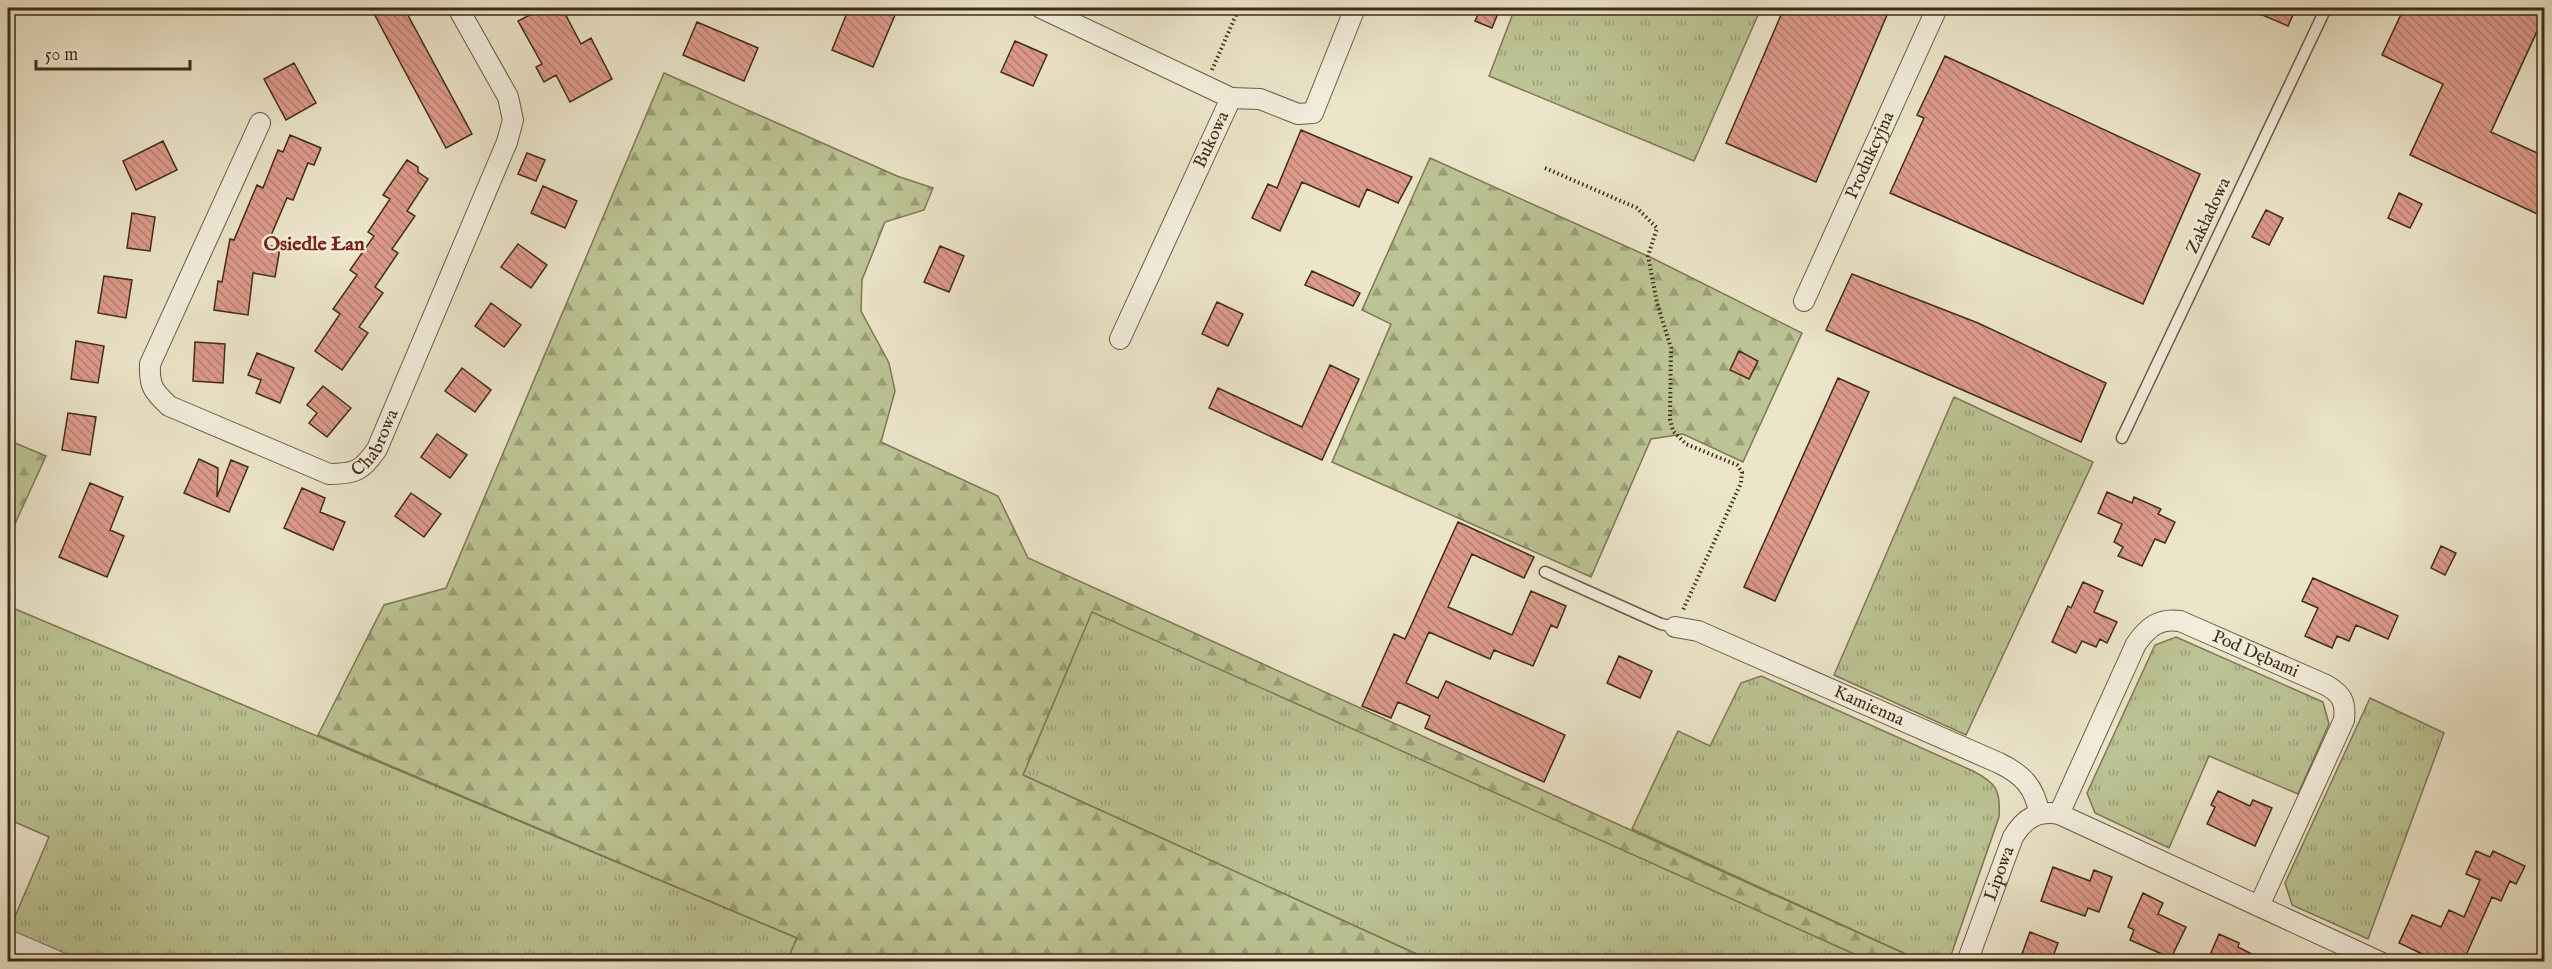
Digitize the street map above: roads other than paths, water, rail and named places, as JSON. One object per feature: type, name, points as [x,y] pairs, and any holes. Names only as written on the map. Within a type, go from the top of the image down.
[{"type":"street","name":"Chabrowa","points":[[260,123],[150,364],[149,381],[156,393],[169,406],[329,474],[349,474],[366,466],[377,449],[507,142],[513,120],[508,98],[458,8]]},
{"type":"street","name":"Bukowa","points":[[1041,8],[1231,98],[1120,339]]},
{"type":"street","points":[[1231,98],[1260,99],[1298,114],[1313,113],[1355,8]]},
{"type":"street","name":"Produkcyjna","points":[[1804,301],[1937,8]]},
{"type":"street","name":"Pod Dębami","points":[[2059,814],[2136,644],[2149,627],[2158,622],[2180,621],[2326,685],[2340,695],[2345,703],[2344,720],[2259,906]]},
{"type":"street","name":"Kamienna","points":[[1675,627],[1698,631],[2017,772],[2037,798],[2039,813]]},
{"type":"street","points":[[2039,813],[2059,814],[2380,962]]},
{"type":"street","name":"Lipowa","points":[[1968,962],[2013,837],[2024,822],[2039,813]]},
{"type":"street","points":[[8,940],[59,962]]},
{"type":"lane","name":"Zakładowa","points":[[2122,438],[2326,8]]},
{"type":"lane","points":[[1545,572],[1661,624],[1675,627]]},
{"type":"district","name":"Osiedle Łan","points":[[314,244]]}]
